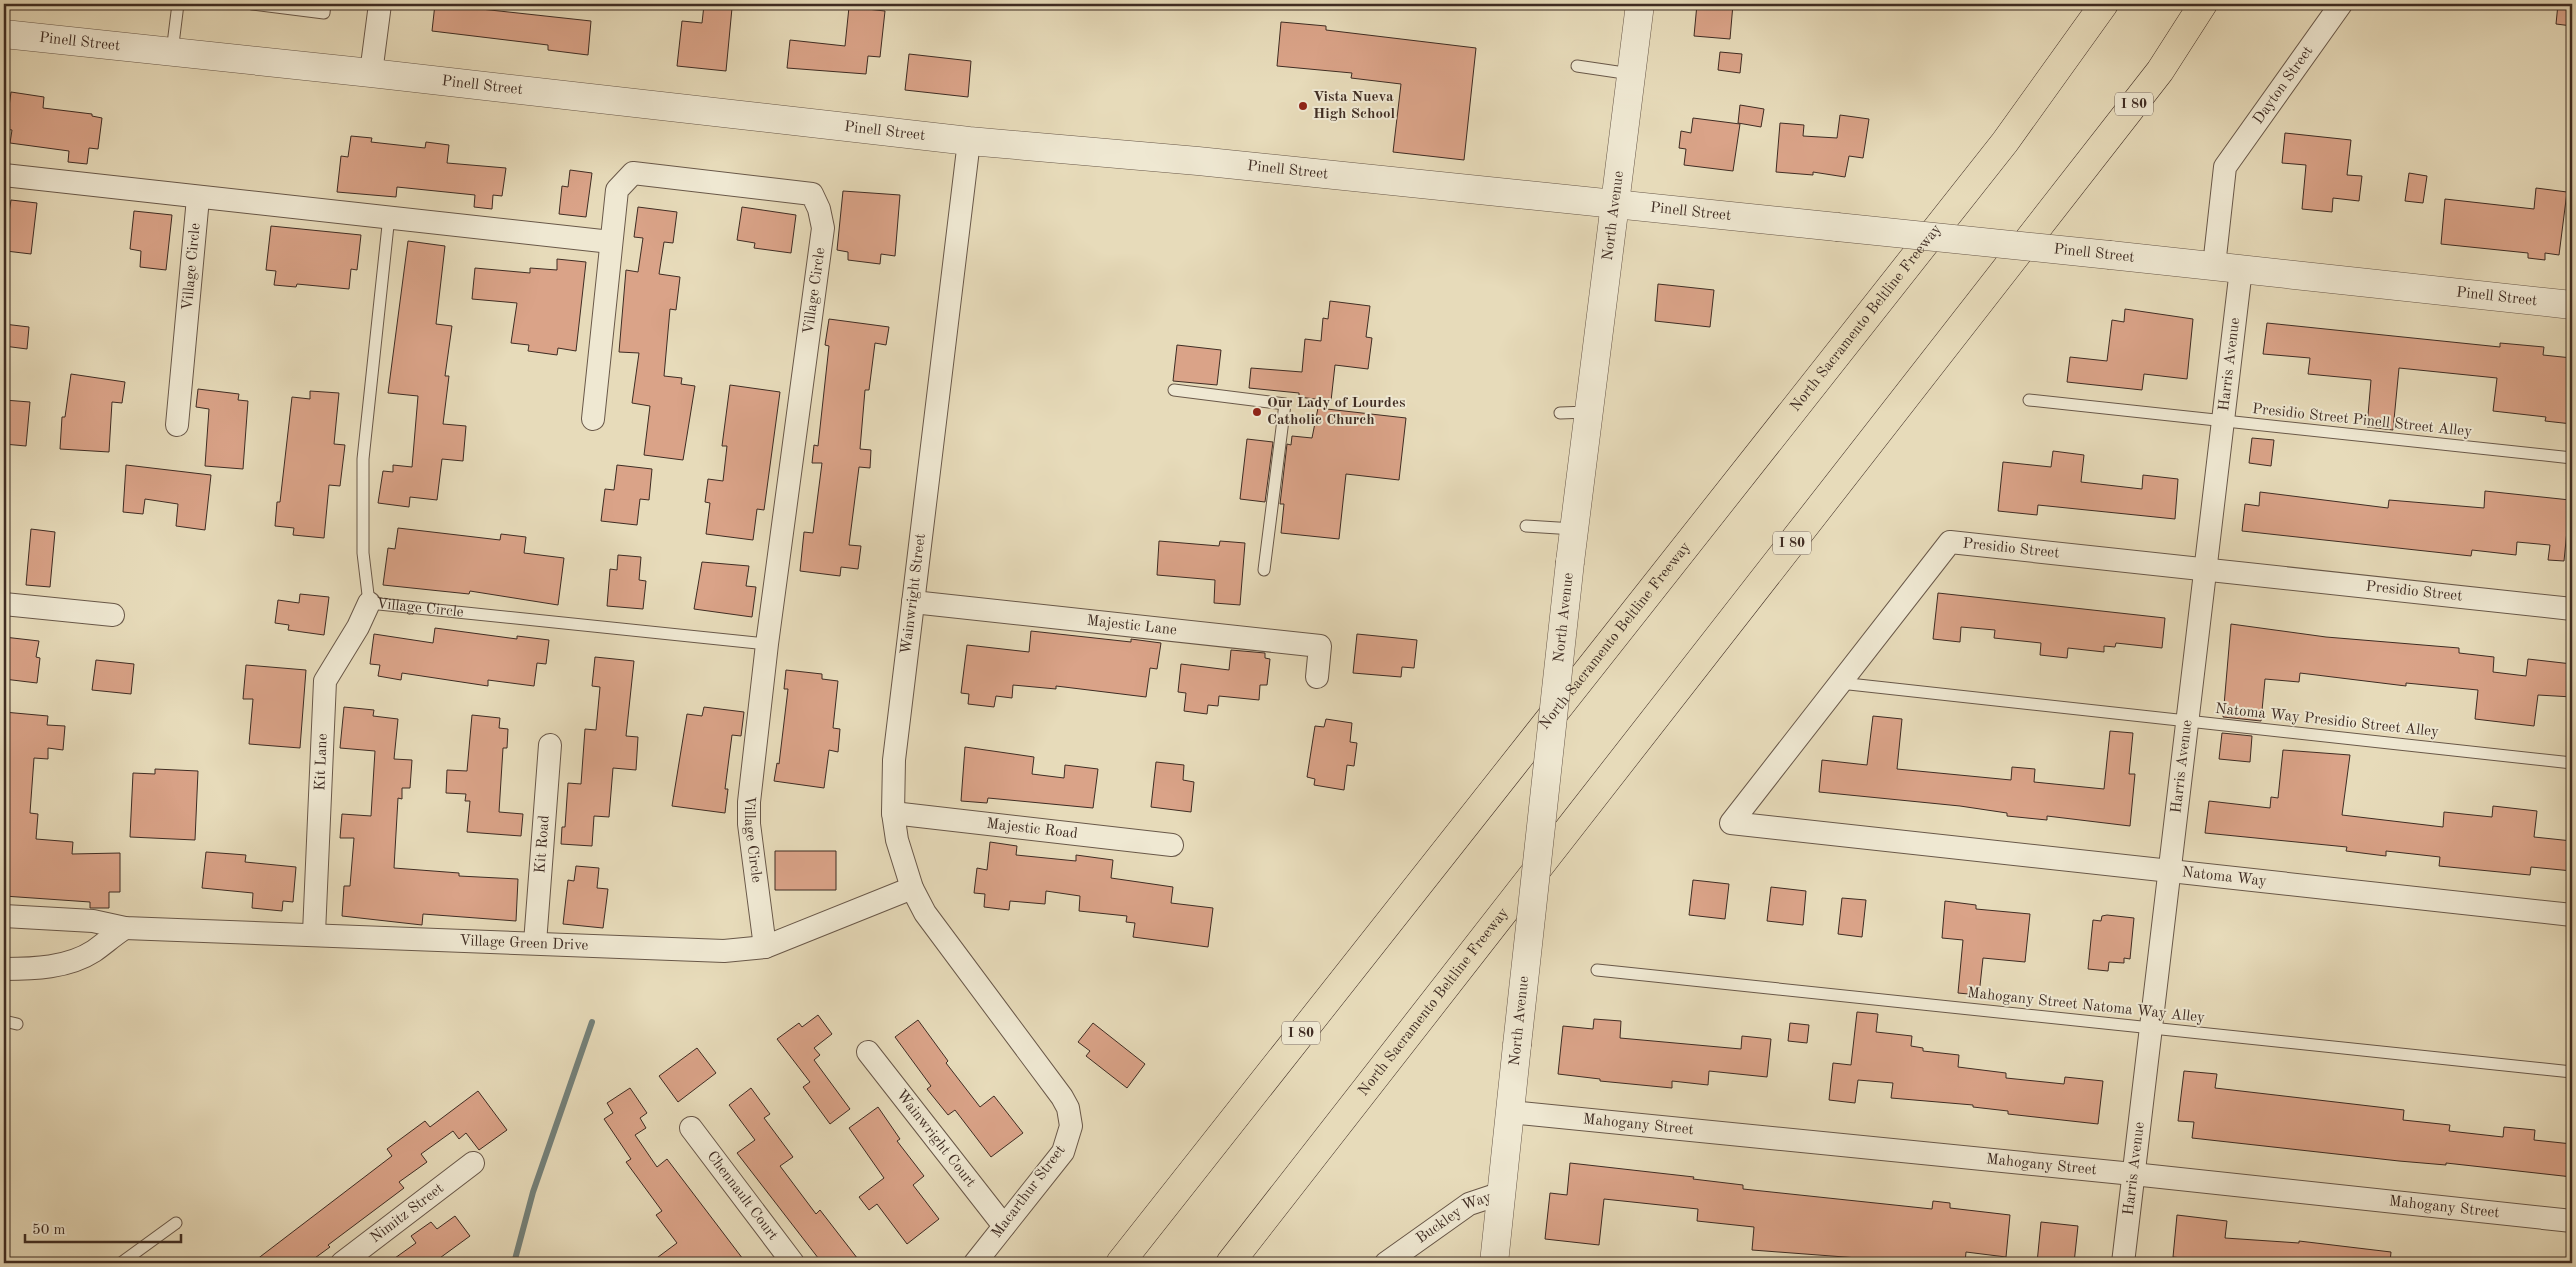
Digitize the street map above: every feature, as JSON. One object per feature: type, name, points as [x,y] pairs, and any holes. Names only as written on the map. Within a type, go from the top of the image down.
[{"type":"highway","name":"North Sacramento Beltline Freeway","points":[[1120,1263],[2006,142],[2104,4]]},
{"type":"highway","name":"North Sacramento Beltline Freeway","points":[[1230,1263],[2154,79],[2203,4]]},
{"type":"street","points":[[372,73],[380,4]]},
{"type":"street","name":"North Avenue","points":[[1500,1263],[1502,1193],[1510,1112],[1570,562],[1640,4]]},
{"type":"street","name":"Dayton Street","points":[[2214,266],[2225,167],[2341,4]]},
{"type":"street","name":"Pinell Street","points":[[4,34],[372,73],[969,142],[1198,161],[2110,255],[2572,305]]},
{"type":"street","name":"Wainwright Street","points":[[969,142],[894,760],[893,813],[897,840],[912,888],[925,912],[1003,1017]]},
{"type":"street","name":"Village Circle","points":[[593,419],[617,190],[633,173],[812,194],[819,209],[823,228],[767,644],[749,802],[749,824],[765,947]]},
{"type":"street","points":[[4,175],[198,198],[388,216],[611,242]]},
{"type":"street","name":"Village Circle","points":[[177,425],[198,198]]},
{"type":"street","name":"Harris Avenue","points":[[2123,1263],[2241,269]]},
{"type":"street","name":"Presidio Street","points":[[1876,839],[1731,823],[1950,542],[2572,609]]},
{"type":"street","name":"Kit Lane","points":[[314,934],[325,681],[358,628],[369,602]]},
{"type":"street","name":"Majestic Lane","points":[[913,602],[1320,646],[1317,677]]},
{"type":"street","points":[[4,604],[112,615]]},
{"type":"street","name":"Kit Road","points":[[535,943],[550,745]]},
{"type":"street","name":"Majestic Road","points":[[893,813],[1172,845]]},
{"type":"street","name":"Natoma Way","points":[[1876,839],[2572,915]]},
{"type":"street","name":"Village Green Drive","points":[[4,916],[93,921],[124,928],[724,951],[765,947],[912,888]]},
{"type":"street","points":[[4,969],[49,967],[68,962],[92,952],[124,928]]},
{"type":"street","name":"Macarthur Street","points":[[975,1263],[1063,1152],[1071,1126],[1068,1108],[1062,1097],[1003,1017]]},
{"type":"street","name":"Wainwright Court","points":[[868,1052],[1004,1226]]},
{"type":"street","name":"Mahogany Street","points":[[1510,1112],[2133,1174],[2572,1222]]},
{"type":"street","name":"Chennault Court","points":[[691,1128],[793,1263]]},
{"type":"street","name":"Nimitz Street","points":[[342,1263],[473,1162]]},
{"type":"street","name":"Buckley Way","points":[[1386,1263],[1469,1204],[1502,1193]]},
{"type":"lane","points":[[172,52],[178,4]]},
{"type":"lane","points":[[252,4],[324,14],[325,4]]},
{"type":"lane","points":[[1578,66],[1631,74]]},
{"type":"lane","name":"Village Circle","points":[[388,216],[362,460],[363,553],[369,602],[767,644]]},
{"type":"lane","points":[[1174,390],[1285,404],[1264,570]]},
{"type":"lane","name":"Presidio Street Pinell Street Alley","points":[[2030,400],[2572,458]]},
{"type":"lane","points":[[1560,413],[1588,412]]},
{"type":"lane","points":[[1526,526],[1574,529]]},
{"type":"lane","name":"Natoma Way Presidio Street Alley","points":[[1840,683],[2572,763]]},
{"type":"lane","name":"Mahogany Street Natoma Way Alley","points":[[1597,970],[2572,1072]]},
{"type":"lane","points":[[4,1021],[17,1024]]},
{"type":"lane","points":[[122,1263],[176,1223]]},
{"type":"building","points":[[435,4],[591,21],[588,55],[548,50],[548,45],[432,31]]},
{"type":"building","points":[[1697,4],[1733,4],[1730,39],[1694,36]]},
{"type":"building","points":[[2558,4],[2572,4],[2572,26],[2556,24]]},
{"type":"building","points":[[704,5],[732,8],[726,71],[677,66],[682,21],[702,23]]},
{"type":"building","points":[[849,7],[885,11],[880,57],[868,56],[866,74],[787,68],[790,40],[845,46]]},
{"type":"building","points":[[1281,22],[1326,26],[1326,30],[1476,48],[1464,160],[1393,152],[1401,84],[1351,78],[1352,73],[1277,66]]},
{"type":"building","points":[[1720,52],[1742,54],[1740,73],[1718,70]]},
{"type":"building","points":[[909,54],[971,61],[968,97],[905,90]]},
{"type":"building","points":[[11,92],[44,97],[43,108],[92,114],[92,116],[102,118],[98,149],[89,148],[87,164],[68,162],[69,151],[10,143],[12,130],[6,129]]},
{"type":"building","points":[[1740,105],[1764,109],[1761,127],[1738,123]]},
{"type":"building","points":[[1840,115],[1869,119],[1863,158],[1849,156],[1845,177],[1813,172],[1813,175],[1776,172],[1780,123],[1804,125],[1803,136],[1837,138]]},
{"type":"building","points":[[1693,118],[1740,124],[1733,171],[1684,165],[1686,149],[1679,148],[1681,131],[1691,133]]},
{"type":"building","points":[[2285,133],[2351,140],[2347,175],[2362,176],[2359,201],[2333,198],[2332,212],[2302,209],[2306,165],[2282,163]]},
{"type":"building","points":[[351,136],[372,138],[371,142],[425,148],[426,142],[449,145],[447,163],[506,168],[502,196],[493,195],[492,209],[474,207],[475,195],[397,187],[396,197],[337,192],[341,156],[348,157]]},
{"type":"building","points":[[570,170],[592,173],[586,217],[559,214],[562,186],[568,187]]},
{"type":"building","points":[[2409,173],[2427,176],[2423,203],[2405,201]]},
{"type":"building","points":[[2536,188],[2567,192],[2559,255],[2545,253],[2545,260],[2528,258],[2528,253],[2441,244],[2445,199],[2534,209]]},
{"type":"building","points":[[843,191],[900,195],[895,256],[881,254],[880,264],[848,260],[848,252],[837,250]]},
{"type":"building","points":[[11,200],[37,203],[31,254],[6,251],[4,212],[9,213]]},
{"type":"building","points":[[638,207],[677,212],[673,243],[664,242],[659,274],[680,277],[676,310],[670,309],[664,376],[682,378],[681,384],[695,386],[683,460],[644,455],[650,406],[632,403],[639,353],[619,352],[626,270],[638,272],[643,238],[634,237]]},
{"type":"building","points":[[742,207],[796,215],[791,253],[754,248],[755,243],[737,240]]},
{"type":"building","points":[[134,211],[172,215],[166,270],[140,267],[141,251],[130,249]]},
{"type":"building","points":[[271,226],[361,235],[357,270],[351,269],[349,289],[297,284],[296,287],[274,285],[276,271],[266,270]]},
{"type":"building","points":[[408,241],[445,246],[436,324],[452,326],[445,376],[449,376],[443,424],[466,426],[463,461],[442,459],[437,500],[410,497],[409,507],[378,503],[383,471],[393,472],[393,465],[412,467],[418,396],[388,393]]},
{"type":"building","points":[[557,259],[586,262],[576,351],[558,348],[557,355],[528,351],[529,345],[511,343],[517,303],[472,299],[475,268],[530,273],[530,268],[557,270]]},
{"type":"building","points":[[1658,284],[1714,290],[1710,327],[1655,321]]},
{"type":"building","points":[[1330,301],[1370,306],[1366,337],[1372,338],[1368,369],[1335,365],[1331,401],[1299,397],[1299,393],[1249,388],[1251,368],[1302,372],[1305,339],[1321,341],[1323,318],[1328,319]]},
{"type":"building","points":[[2125,309],[2193,319],[2187,379],[2144,374],[2142,390],[2067,382],[2070,357],[2107,361],[2112,320],[2124,322]]},
{"type":"building","points":[[829,319],[889,327],[886,345],[875,343],[869,390],[865,390],[860,449],[871,450],[870,468],[859,467],[849,545],[861,546],[858,569],[841,567],[840,576],[800,571],[804,532],[813,533],[822,463],[812,463],[814,445],[818,446],[829,346],[825,345]]},
{"type":"building","points":[[2267,323],[2500,347],[2500,343],[2544,347],[2543,355],[2572,358],[2572,424],[2545,421],[2546,417],[2493,411],[2497,378],[2399,368],[2393,430],[2367,427],[2371,380],[2308,374],[2310,358],[2263,354]]},
{"type":"building","points":[[4,324],[29,327],[27,349],[4,346]]},
{"type":"building","points":[[1177,345],[1221,350],[1217,385],[1173,381]]},
{"type":"building","points":[[71,374],[125,382],[122,403],[112,402],[109,452],[60,449],[62,417],[65,417]]},
{"type":"building","points":[[730,385],[780,392],[764,510],[757,509],[753,540],[706,534],[710,503],[705,502],[708,479],[723,481],[727,446],[722,446]]},
{"type":"building","points":[[198,389],[239,394],[238,400],[248,401],[243,469],[205,466],[209,409],[196,407]]},
{"type":"building","points":[[310,391],[339,393],[334,444],[345,445],[340,486],[329,485],[324,538],[293,535],[294,528],[275,526],[277,502],[280,502],[292,397],[310,399]]},
{"type":"building","points":[[4,400],[30,402],[26,446],[4,444]]},
{"type":"building","points":[[1318,408],[1406,418],[1399,480],[1346,474],[1339,539],[1281,533],[1284,504],[1280,504],[1287,444],[1291,445],[1292,436],[1312,438]]},
{"type":"building","points":[[2252,438],[2274,440],[2271,466],[2249,463]]},
{"type":"building","points":[[1247,439],[1273,442],[1265,502],[1240,499]]},
{"type":"building","points":[[2053,451],[2084,455],[2081,482],[2142,489],[2143,475],[2178,479],[2175,519],[2038,505],[2037,515],[1998,511],[2003,462],[2051,467]]},
{"type":"building","points":[[126,465],[211,475],[205,530],[176,526],[178,504],[145,499],[143,514],[123,512]]},
{"type":"building","points":[[617,465],[652,469],[649,500],[640,499],[637,525],[601,521],[605,489],[614,490]]},
{"type":"building","points":[[2485,491],[2570,500],[2564,561],[2548,560],[2550,545],[2517,542],[2516,555],[2472,550],[2471,556],[2242,531],[2245,504],[2259,506],[2260,492],[2388,508],[2389,500],[2484,508]]},
{"type":"building","points":[[398,528],[500,540],[501,534],[526,537],[524,553],[564,558],[558,605],[470,591],[469,594],[383,585],[388,548],[395,549]]},
{"type":"building","points":[[31,529],[55,532],[50,587],[26,585]]},
{"type":"building","points":[[1159,541],[1219,546],[1220,541],[1245,543],[1240,605],[1214,603],[1215,580],[1157,575]]},
{"type":"building","points":[[618,555],[641,557],[639,580],[646,581],[643,609],[607,606],[610,569],[617,570]]},
{"type":"building","points":[[702,562],[749,566],[746,586],[756,587],[752,617],[694,609]]},
{"type":"building","points":[[1938,593],[2165,618],[2162,648],[2116,643],[2115,647],[2104,646],[2104,652],[2068,648],[2067,658],[2040,655],[2041,643],[1994,638],[1995,630],[1961,627],[1960,642],[1933,639]]},
{"type":"building","points":[[300,594],[329,597],[324,635],[288,630],[289,625],[275,623],[278,600],[299,603]]},
{"type":"building","points":[[2231,624],[2326,637],[2459,648],[2459,653],[2494,657],[2493,672],[2526,676],[2528,659],[2572,664],[2572,697],[2538,695],[2534,726],[2475,719],[2478,690],[2406,683],[2406,686],[2300,673],[2299,682],[2265,679],[2261,721],[2223,717]]},
{"type":"building","points":[[435,628],[517,639],[517,636],[549,640],[546,664],[537,663],[534,686],[488,680],[488,686],[402,673],[401,680],[378,676],[380,665],[370,664],[374,634],[433,643]]},
{"type":"building","points":[[1031,631],[1131,642],[1131,639],[1161,643],[1157,669],[1150,668],[1146,697],[1056,686],[1056,689],[1013,685],[1012,698],[996,696],[994,707],[968,704],[969,694],[961,693],[967,645],[1029,652]]},
{"type":"building","points":[[1357,634],[1417,640],[1414,668],[1402,667],[1401,677],[1353,673]]},
{"type":"building","points":[[4,637],[39,641],[36,657],[40,658],[37,683],[4,679]]},
{"type":"building","points":[[1231,650],[1265,653],[1265,658],[1270,659],[1267,685],[1260,685],[1259,700],[1219,696],[1218,706],[1208,705],[1207,714],[1184,711],[1186,693],[1178,692],[1181,664],[1229,670]]},
{"type":"building","points":[[595,657],[634,661],[626,736],[638,737],[636,770],[613,768],[609,817],[594,816],[592,846],[561,844],[562,827],[565,827],[568,783],[581,784],[585,729],[596,730],[600,687],[592,686]]},
{"type":"building","points":[[96,660],[134,664],[131,694],[92,690]]},
{"type":"building","points":[[246,665],[306,670],[300,748],[249,744],[253,699],[243,699]]},
{"type":"building","points":[[786,670],[822,674],[822,679],[838,681],[833,728],[840,729],[838,752],[829,750],[824,788],[774,781],[777,763],[779,764],[788,689],[784,689]]},
{"type":"building","points":[[344,707],[374,710],[373,716],[398,719],[394,759],[412,760],[410,788],[402,788],[402,799],[398,798],[394,868],[459,873],[459,876],[518,879],[516,921],[423,914],[422,925],[342,916],[344,886],[350,886],[354,838],[340,838],[342,814],[371,816],[375,751],[340,748]]},
{"type":"building","points":[[704,707],[744,712],[741,736],[732,735],[725,789],[728,789],[725,813],[672,806],[687,714],[702,716]]},
{"type":"building","points":[[4,712],[48,716],[47,725],[65,726],[63,750],[48,748],[48,759],[34,758],[30,813],[38,814],[36,839],[73,842],[72,854],[120,853],[120,892],[109,892],[109,908],[90,908],[90,902],[4,896]]},
{"type":"building","points":[[472,715],[500,718],[499,728],[508,729],[507,748],[503,748],[499,812],[523,814],[521,836],[467,832],[470,801],[465,801],[466,794],[446,793],[447,770],[467,771]]},
{"type":"building","points":[[1873,716],[1902,719],[1897,769],[2011,780],[2012,767],[2035,769],[2034,782],[2104,789],[2110,731],[2133,733],[2129,774],[2135,774],[2130,826],[2047,816],[2047,820],[2007,816],[2007,813],[1960,806],[1819,792],[1822,760],[1867,765]]},
{"type":"building","points":[[1326,719],[1352,723],[1350,742],[1357,743],[1354,766],[1347,765],[1344,790],[1314,785],[1315,779],[1307,777],[1315,726],[1324,727]]},
{"type":"building","points":[[2222,733],[2252,736],[2250,762],[2219,759]]},
{"type":"building","points":[[965,747],[1034,757],[1032,774],[1064,778],[1065,765],[1098,769],[1093,808],[988,798],[987,803],[961,801]]},
{"type":"building","points":[[2283,750],[2350,755],[2342,815],[2443,827],[2444,812],[2492,817],[2493,806],[2537,811],[2534,837],[2572,841],[2572,871],[2531,867],[2530,875],[2439,866],[2440,857],[2386,851],[2386,856],[2346,851],[2347,847],[2205,833],[2209,801],[2270,808],[2271,797],[2278,798]]},
{"type":"building","points":[[1156,762],[1184,765],[1183,780],[1194,782],[1191,812],[1151,807]]},
{"type":"building","points":[[155,769],[198,771],[195,840],[130,837],[133,773],[155,774]]},
{"type":"building","points":[[990,842],[1017,846],[1016,855],[1076,861],[1076,855],[1113,860],[1111,878],[1173,887],[1171,903],[1213,908],[1208,947],[1133,937],[1135,923],[1126,922],[1127,916],[1079,911],[1080,896],[1046,891],[1045,904],[1010,901],[1009,910],[984,907],[985,894],[974,893],[977,868],[987,870]]},
{"type":"building","points":[[775,851],[836,851],[836,890],[775,890]]},
{"type":"building","points":[[206,852],[246,855],[245,862],[296,867],[293,902],[283,901],[282,911],[252,908],[253,893],[202,888]]},
{"type":"building","points":[[576,866],[599,868],[597,888],[608,889],[603,928],[563,924],[568,880],[574,881]]},
{"type":"building","points":[[1693,880],[1729,884],[1725,919],[1689,915]]},
{"type":"building","points":[[1771,887],[1806,891],[1803,925],[1767,921]]},
{"type":"building","points":[[1842,898],[1866,900],[1862,937],[1838,934]]},
{"type":"building","points":[[1945,901],[1976,905],[1976,909],[2030,914],[2025,962],[1983,958],[1979,995],[1958,993],[1963,940],[1942,938]]},
{"type":"building","points":[[2102,916],[2134,918],[2130,959],[2124,958],[2124,963],[2109,962],[2108,971],[2088,969],[2093,920],[2101,921]]},
{"type":"building","points":[[1857,1012],[1878,1014],[1876,1032],[1912,1036],[1911,1046],[1923,1048],[1923,1051],[1959,1055],[1958,1067],[2006,1073],[2006,1078],[2064,1084],[2065,1077],[2103,1081],[2098,1124],[2008,1114],[2008,1111],[1973,1107],[1973,1105],[1891,1098],[1893,1083],[1858,1080],[1855,1103],[1829,1100],[1833,1063],[1851,1065]]},
{"type":"building","points":[[818,1015],[832,1034],[814,1048],[820,1055],[814,1060],[850,1109],[830,1124],[803,1087],[810,1082],[777,1039],[799,1023],[802,1027]]},
{"type":"building","points":[[1594,1019],[1621,1021],[1620,1038],[1741,1049],[1742,1036],[1771,1039],[1767,1077],[1709,1071],[1708,1085],[1672,1081],[1672,1088],[1600,1081],[1600,1079],[1558,1074],[1563,1026],[1593,1029]]},
{"type":"building","points":[[918,1020],[948,1061],[946,1063],[980,1107],[994,1096],[1023,1133],[991,1157],[955,1110],[948,1115],[927,1089],[931,1086],[895,1037]]},
{"type":"building","points":[[1093,1023],[1145,1064],[1127,1088],[1086,1056],[1090,1051],[1078,1042]]},
{"type":"building","points":[[1790,1023],[1809,1025],[1807,1043],[1788,1041]]},
{"type":"building","points":[[697,1048],[716,1073],[678,1102],[659,1076]]},
{"type":"building","points":[[2184,1071],[2217,1074],[2215,1088],[2404,1110],[2403,1120],[2450,1125],[2449,1131],[2503,1137],[2504,1127],[2535,1130],[2534,1140],[2572,1144],[2572,1177],[2446,1163],[2446,1165],[2399,1161],[2192,1138],[2194,1122],[2178,1121]]},
{"type":"building","points":[[630,1088],[647,1113],[640,1118],[646,1128],[635,1135],[657,1167],[667,1159],[746,1263],[650,1263],[677,1243],[656,1215],[662,1211],[626,1162],[631,1159],[604,1119],[613,1113],[607,1103]]},
{"type":"building","points":[[751,1088],[770,1114],[764,1118],[793,1157],[780,1166],[816,1214],[820,1210],[861,1263],[822,1263],[737,1153],[755,1140],[729,1105]]},
{"type":"building","points":[[478,1091],[507,1130],[479,1150],[466,1133],[459,1139],[453,1131],[421,1154],[427,1162],[399,1182],[404,1188],[328,1245],[330,1247],[308,1263],[252,1263],[392,1156],[387,1149],[425,1121],[430,1127]]},
{"type":"building","points":[[878,1107],[900,1139],[897,1141],[924,1176],[913,1185],[939,1219],[907,1244],[877,1204],[869,1210],[859,1197],[884,1178],[849,1128]]},
{"type":"building","points":[[1570,1163],[1694,1177],[1693,1179],[1743,1185],[1743,1189],[1932,1209],[1933,1201],[1950,1203],[1950,1208],[2010,1215],[2006,1257],[1966,1252],[1965,1263],[1873,1263],[1858,1260],[1858,1258],[1752,1250],[1754,1227],[1697,1221],[1698,1209],[1604,1199],[1599,1245],[1545,1239],[1550,1193],[1567,1195]]},
{"type":"building","points":[[2177,1215],[2227,1221],[2225,1238],[2299,1243],[2299,1241],[2391,1252],[2390,1263],[2228,1263],[2173,1257]]},
{"type":"building","points":[[455,1216],[470,1236],[433,1263],[388,1263],[416,1243],[411,1236],[431,1222],[437,1229]]},
{"type":"building","points":[[2041,1222],[2078,1226],[2074,1263],[2037,1263]]},
{"type":"waterway","points":[[514,1263],[533,1192],[592,1022]]},
{"type":"place","name":"Vista Nueva High School","points":[[1303,106]]},
{"type":"place","name":"Our Lady of Lourdes Catholic Church","points":[[1257,412]]}]
